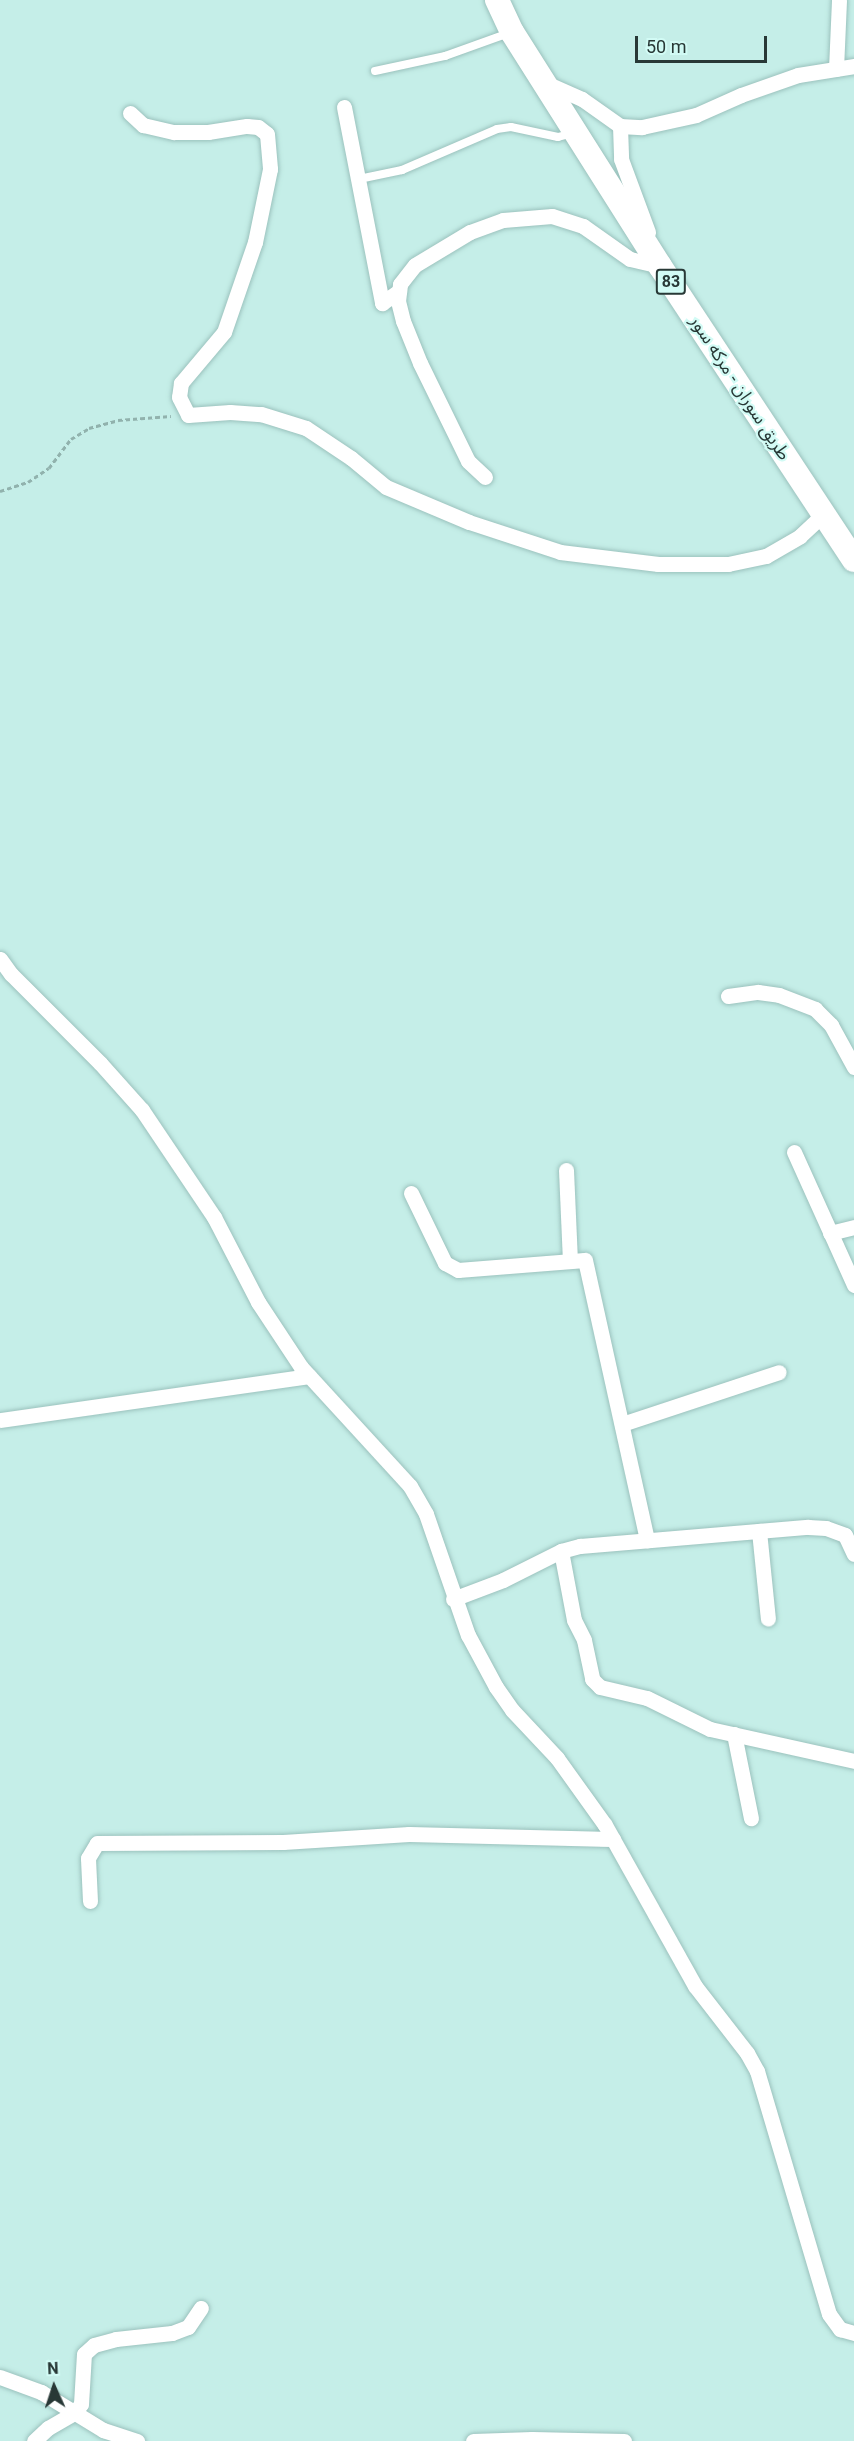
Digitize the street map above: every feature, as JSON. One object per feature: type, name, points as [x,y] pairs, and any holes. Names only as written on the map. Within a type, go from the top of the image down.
[{"type":"main road","name":"طريق سوران - مركه سور","points":[[497,0],[512,32],[660,266],[854,560]]},
{"type":"street","points":[[836,69],[839,0]]},
{"type":"street","points":[[543,81],[582,99],[620,126],[642,126],[696,116],[741,95],[798,75],[854,66]]},
{"type":"street","points":[[344,107],[382,303],[399,291]]},
{"type":"street","points":[[130,113],[143,125],[174,132],[208,132],[247,126],[258,127],[267,134],[270,170],[261,219],[224,332],[181,383],[179,397],[188,415],[230,412],[261,414],[306,428],[351,458],[386,487],[469,522],[560,552],[658,564],[728,564],[766,556],[800,536],[824,514]]},
{"type":"street","points":[[620,126],[621,159],[660,266]]},
{"type":"street","points":[[485,477],[468,460],[420,363],[403,321],[398,301],[400,284],[416,265],[470,232],[503,220],[532,217],[552,216],[583,225],[630,259],[660,266]]},
{"type":"street","points":[[0,959],[11,974],[100,1062],[142,1110],[214,1217],[258,1302],[309,1376],[410,1486],[426,1514],[453,1599],[468,1635],[496,1687],[512,1710],[557,1758],[614,1839],[695,1986],[747,2054],[757,2071],[774,2121],[829,2314],[840,2329],[854,2333]]},
{"type":"street","points":[[728,996],[759,992],[779,995],[815,1009],[831,1025],[854,1067]]},
{"type":"street","points":[[794,1152],[854,1285]]},
{"type":"street","points":[[566,1170],[570,1261]]},
{"type":"street","points":[[411,1192],[445,1263],[458,1270],[585,1260],[647,1540]]},
{"type":"street","points":[[830,1233],[854,1227]]},
{"type":"street","points":[[622,1424],[779,1372]]},
{"type":"street","points":[[0,1420],[309,1376]]},
{"type":"street","points":[[453,1599],[503,1580],[561,1551],[580,1546],[759,1531],[826,1528],[845,1535],[854,1554]]},
{"type":"street","points":[[759,1531],[768,1619]]},
{"type":"street","points":[[561,1551],[574,1620],[584,1640],[592,1679],[600,1687],[647,1698],[710,1729],[854,1761]]},
{"type":"street","points":[[734,1734],[751,1818]]},
{"type":"street","points":[[90,1901],[88,1858],[97,1843],[283,1842],[409,1834],[614,1839]]},
{"type":"street","points":[[34,2441],[48,2428],[74,2413],[81,2404],[84,2354],[94,2345],[116,2339],[172,2333],[188,2327],[201,2308]]},
{"type":"street","points":[[0,2376],[41,2392],[103,2430],[137,2441]]},
{"type":"street","points":[[473,2441],[532,2439],[624,2441]]},
{"type":"lane","points":[[375,71],[445,56],[512,32]]},
{"type":"lane","points":[[358,180],[402,170],[497,129],[512,127],[558,137],[576,132]]},
{"type":"path","points":[[0,491],[28,482],[49,468],[71,439],[89,428],[118,420],[188,415]]}]
